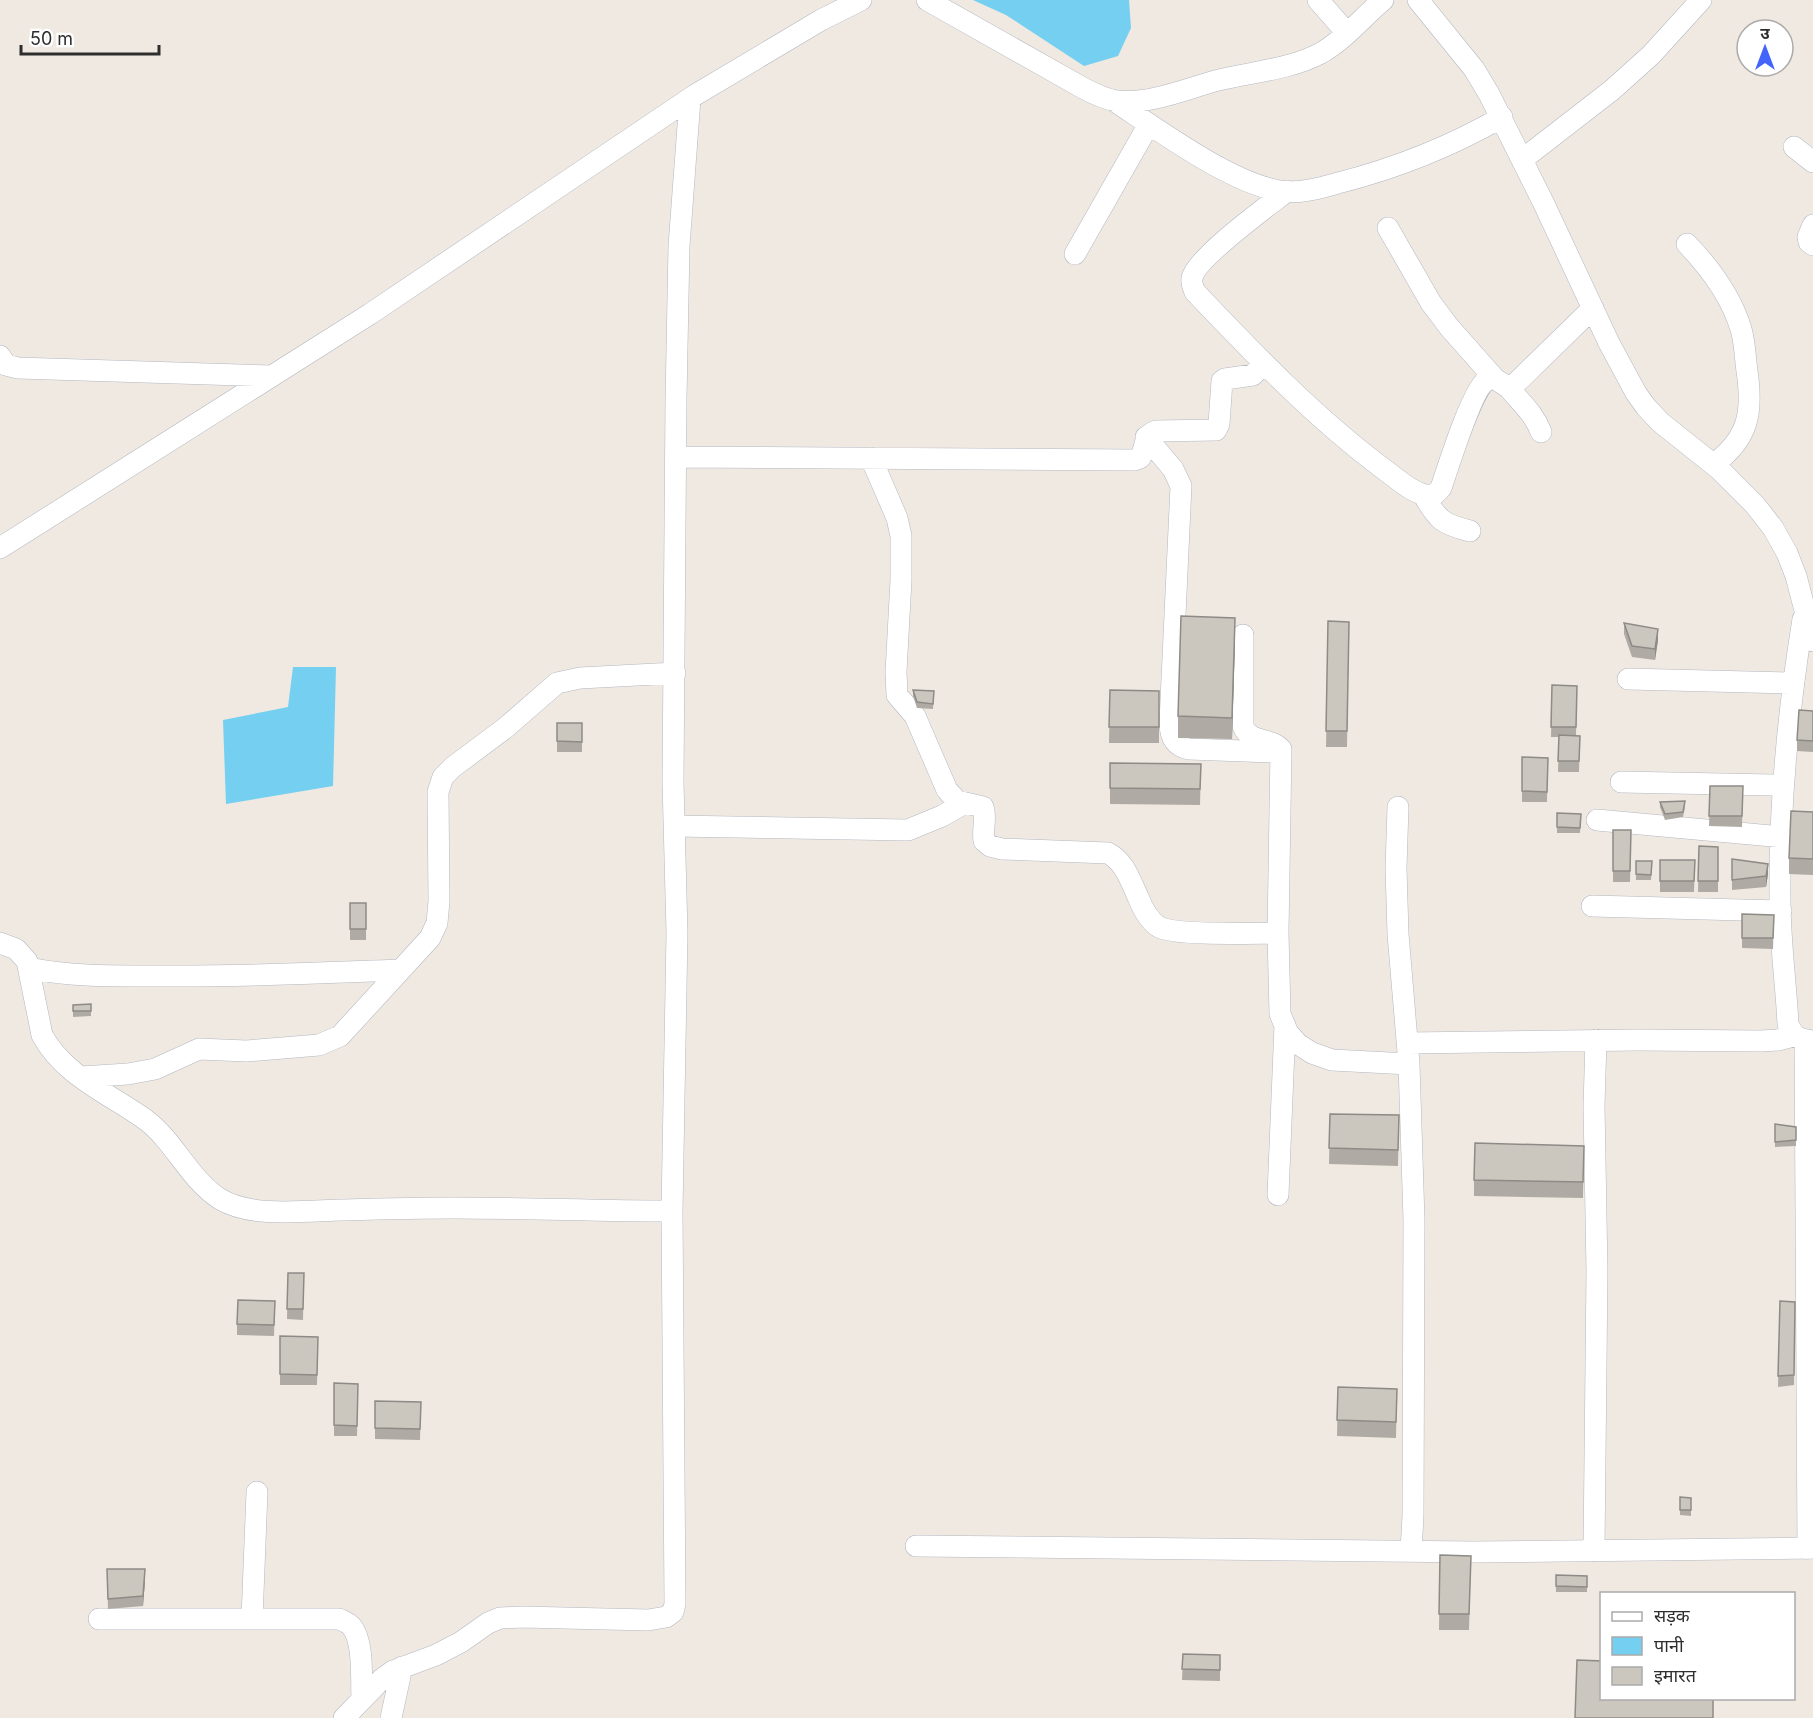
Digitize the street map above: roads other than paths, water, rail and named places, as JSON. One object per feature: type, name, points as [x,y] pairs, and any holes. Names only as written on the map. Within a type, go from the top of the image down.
[{"type":"street","points":[[0,548],[379,308],[690,99],[821,20],[861,0]]},
{"type":"street","points":[[927,0],[1083,88],[1098,96],[1113,100],[1142,100],[1304,60],[1322,52],[1383,0]]},
{"type":"street","points":[[1318,0],[1347,33]]},
{"type":"street","points":[[1418,0],[1474,69],[1502,117],[1621,368],[1646,407],[1660,422],[1714,464],[1773,528],[1787,553],[1796,576],[1813,641]]},
{"type":"street","points":[[1523,159],[1612,90],[1651,55],[1701,0]]},
{"type":"street","points":[[344,1718],[382,1679],[402,1667],[436,1655],[500,1618],[648,1620],[666,1617],[673,1612],[675,1594],[672,1211],[677,933],[674,826],[676,457],[679,246],[690,99]]},
{"type":"street","points":[[1113,100],[1211,162],[1255,185],[1287,191],[1331,185],[1371,175],[1418,159],[1464,139],[1502,117]]},
{"type":"street","points":[[1075,254],[1149,124]]},
{"type":"street","points":[[1794,147],[1813,162]]},
{"type":"street","points":[[1287,191],[1213,252],[1192,276],[1195,292],[1310,409],[1353,447],[1424,496],[1433,496],[1441,488],[1466,416],[1485,381],[1515,384],[1593,308]]},
{"type":"street","points":[[1813,225],[1808,237],[1809,242],[1813,245]]},
{"type":"street","points":[[1388,228],[1431,303],[1449,327],[1536,419],[1541,432]]},
{"type":"street","points":[[1686,244],[1712,272],[1735,314],[1741,331],[1749,380],[1749,412],[1746,428],[1737,444],[1714,464]]},
{"type":"street","points":[[0,356],[6,365],[18,368],[272,376]]},
{"type":"street","points":[[1146,436],[1156,431],[1216,430],[1219,424],[1222,381],[1253,375],[1264,363]]},
{"type":"street","points":[[676,457],[1134,460],[1140,459],[1143,454],[1146,436]]},
{"type":"street","points":[[1146,436],[1173,469],[1181,486],[1170,722],[1172,737],[1178,745],[1189,749],[1282,753]]},
{"type":"street","points":[[871,459],[897,518],[901,536],[897,695],[915,716],[947,790],[957,801],[983,807],[986,814],[984,841],[990,846],[1002,849],[1108,853],[1117,858],[1126,871],[1151,920],[1159,927],[1189,932],[1278,933]]},
{"type":"street","points":[[1424,496],[1434,514],[1441,521],[1470,531]]},
{"type":"street","points":[[916,1546],[1410,1551],[1811,1548],[1804,1039],[1788,1024],[1780,911],[1785,763],[1792,683],[1804,612]]},
{"type":"street","points":[[1243,635],[1243,726],[1250,737],[1275,744],[1282,753],[1278,933],[1280,1014],[1288,1033],[1298,1044],[1312,1053],[1332,1060],[1596,1040],[1804,1039]]},
{"type":"street","points":[[81,1077],[128,1074],[155,1069],[199,1049],[246,1051],[320,1045],[340,1035],[430,938],[437,923],[438,792],[443,777],[557,683],[580,678],[675,673]]},
{"type":"street","points":[[1628,679],[1792,683]]},
{"type":"street","points":[[1621,782],[1773,785]]},
{"type":"street","points":[[674,826],[908,830],[933,821],[965,803]]},
{"type":"street","points":[[1398,807],[1398,923],[1408,1053],[1414,1220],[1413,1516],[1410,1551]]},
{"type":"street","points":[[1597,820],[1782,837]]},
{"type":"street","points":[[1592,906],[1780,911]]},
{"type":"street","points":[[0,943],[23,954],[29,968],[39,1025],[47,1044],[66,1066],[145,1120],[163,1136],[203,1185],[221,1199],[249,1209],[310,1211],[455,1208],[672,1211]]},
{"type":"street","points":[[29,968],[80,976],[178,977],[399,970]]},
{"type":"street","points":[[1278,1195],[1285,1025]]},
{"type":"street","points":[[1593,1551],[1597,1271],[1594,1106],[1596,1040]]},
{"type":"street","points":[[252,1619],[257,1492]]},
{"type":"street","points":[[99,1619],[339,1619],[350,1625],[359,1647],[362,1699]]},
{"type":"street","points":[[391,1718],[402,1667]]},
{"type":"water","points":[[973,0],[1129,0],[1131,28],[1118,56],[1084,66],[1006,15]]},
{"type":"water","points":[[293,667],[336,667],[333,786],[226,804],[223,720],[288,707]]}]
